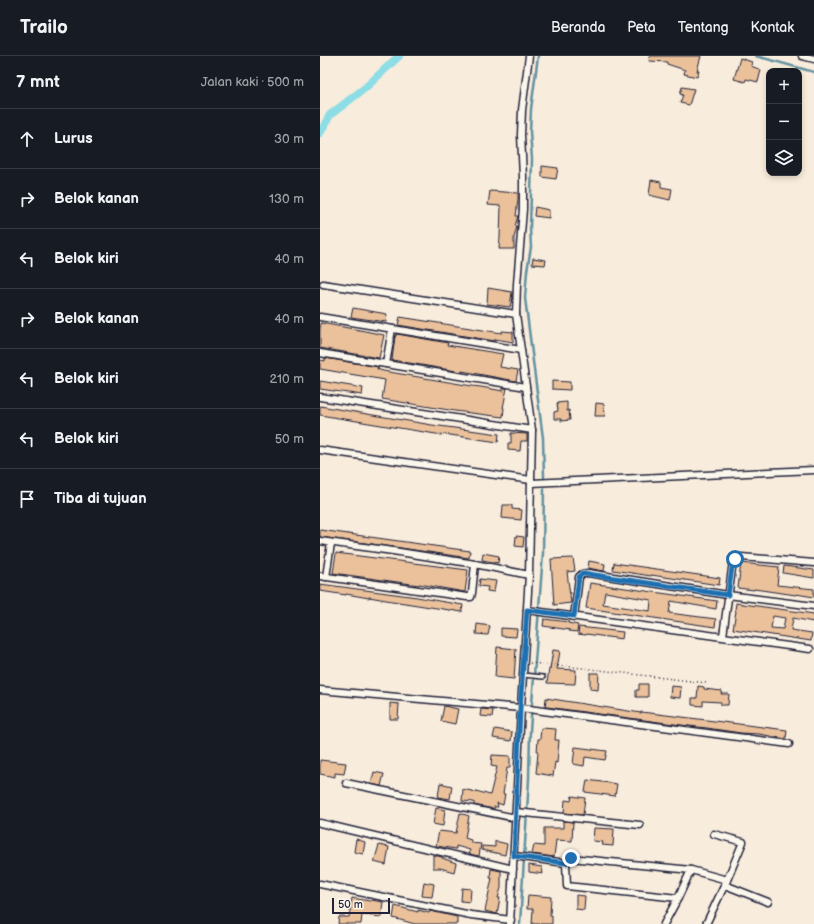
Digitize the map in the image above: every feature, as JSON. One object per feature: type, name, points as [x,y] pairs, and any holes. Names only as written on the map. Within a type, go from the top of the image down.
[{"type":"street","points":[[320,884],[510,922],[513,869],[516,857],[523,708],[530,610],[529,575],[532,430],[516,314],[516,284],[523,209],[521,135],[522,110],[529,56]]},
{"type":"street","points":[[802,56],[814,59]]},
{"type":"street","points":[[323,284],[516,314]]},
{"type":"street","points":[[320,317],[521,350]]},
{"type":"street","points":[[386,364],[392,329]]},
{"type":"street","points":[[320,353],[526,387]]},
{"type":"street","points":[[320,396],[532,430]]},
{"type":"street","points":[[320,450],[531,481],[814,470]]},
{"type":"street","points":[[320,542],[393,551],[475,564],[529,575]]},
{"type":"street","points":[[330,543],[323,577],[470,597],[472,593],[475,564]]},
{"type":"street","points":[[723,636],[733,561],[735,559],[741,557],[814,563]]},
{"type":"street","points":[[574,616],[579,577],[582,574],[814,606]]},
{"type":"street","points":[[530,610],[810,649]]},
{"type":"street","points":[[320,690],[523,708],[789,744]]},
{"type":"street","points":[[346,783],[518,814],[532,813],[640,825]]},
{"type":"street","points":[[320,823],[513,869]]},
{"type":"street","points":[[709,923],[743,842],[714,834]]},
{"type":"street","points":[[516,857],[566,863]]},
{"type":"street","points":[[678,898],[567,886],[566,863],[571,858],[691,870],[726,883],[768,902]]},
{"type":"street","points":[[664,924],[691,870]]},
{"type":"lane","points":[[526,675],[541,677]]},
{"type":"path","points":[[529,663],[707,683]]},
{"type":"building","points":[[650,56],[701,56],[697,77],[684,74],[685,70],[667,64],[667,62],[649,61]]},
{"type":"building","points":[[740,58],[752,62],[751,66],[761,70],[758,82],[746,79],[745,82],[734,79]]},
{"type":"building","points":[[682,87],[694,89],[689,105],[680,103],[683,95],[680,94]]},
{"type":"building","points":[[542,166],[558,168],[556,179],[542,177]]},
{"type":"building","points":[[651,180],[661,182],[661,187],[672,189],[670,200],[649,195]]},
{"type":"building","points":[[490,191],[518,193],[516,216],[518,216],[515,226],[517,226],[514,238],[514,249],[499,249],[501,206],[488,205]]},
{"type":"building","points":[[535,207],[549,210],[549,218],[534,216]]},
{"type":"building","points":[[533,258],[546,260],[545,265],[532,264]]},
{"type":"building","points":[[488,288],[512,292],[510,307],[487,304]]},
{"type":"building","points":[[353,308],[387,314],[386,322],[351,317]]},
{"type":"building","points":[[400,317],[502,333],[502,331],[513,332],[513,342],[495,339],[495,341],[398,325]]},
{"type":"building","points":[[321,323],[384,335],[379,358],[320,348]]},
{"type":"building","points":[[397,334],[448,343],[447,345],[503,354],[500,367],[518,370],[516,381],[392,360],[395,336]]},
{"type":"building","points":[[325,358],[378,367],[377,369],[383,371],[472,386],[503,391],[503,388],[507,388],[503,408],[503,417],[382,399],[385,380],[320,369],[320,360],[325,361]]},
{"type":"building","points":[[320,381],[363,388],[362,395],[320,389]]},
{"type":"building","points":[[552,381],[570,382],[570,390],[552,389]]},
{"type":"building","points":[[567,402],[567,411],[569,410],[570,420],[561,421],[561,419],[554,419],[554,412],[558,411],[557,403]]},
{"type":"building","points":[[596,403],[604,404],[605,416],[595,416]]},
{"type":"building","points":[[320,406],[432,425],[499,434],[498,442],[442,435],[320,415]]},
{"type":"building","points":[[511,433],[527,434],[527,441],[521,441],[520,451],[508,450],[508,443],[511,443]]},
{"type":"building","points":[[503,505],[512,505],[512,509],[522,510],[521,520],[502,518]]},
{"type":"building","points":[[320,530],[470,551],[469,558],[320,537]]},
{"type":"building","points":[[516,536],[524,537],[523,547],[515,546]]},
{"type":"building","points":[[336,553],[468,570],[465,592],[419,584],[333,573]]},
{"type":"building","points":[[483,553],[499,556],[498,563],[482,560]]},
{"type":"building","points":[[573,558],[575,571],[567,572],[571,603],[554,605],[551,559]]},
{"type":"building","points":[[589,561],[605,564],[604,571],[588,568]]},
{"type":"building","points":[[614,563],[720,578],[719,585],[613,570]]},
{"type":"building","points":[[741,563],[779,567],[777,585],[814,589],[814,597],[738,588]]},
{"type":"building","points":[[784,566],[814,570],[814,578],[783,573]]},
{"type":"building","points":[[480,579],[496,581],[494,592],[487,591],[488,587],[479,586]]},
{"type":"building","points":[[590,583],[717,601],[716,609],[671,601],[669,613],[716,619],[715,627],[586,608]],"holes":[[[605,592],[651,600],[650,611],[603,604]]]},
{"type":"building","points":[[320,584],[417,597],[463,605],[462,612],[369,597],[320,591]]},
{"type":"building","points":[[736,603],[814,614],[813,622],[793,618],[791,630],[812,633],[811,641],[733,629]],"holes":[[[773,616],[785,618],[783,629],[771,628]]]},
{"type":"building","points":[[544,619],[569,622],[568,623],[578,625],[577,632],[543,626]]},
{"type":"building","points":[[477,624],[490,626],[488,635],[476,634]]},
{"type":"building","points":[[579,627],[623,632],[622,639],[578,634]]},
{"type":"building","points":[[501,628],[517,629],[516,637],[501,636]]},
{"type":"building","points":[[497,647],[516,649],[514,679],[495,677]]},
{"type":"building","points":[[553,650],[560,651],[557,669],[576,670],[575,684],[547,683]]},
{"type":"building","points":[[590,673],[599,673],[598,690],[590,689]]},
{"type":"building","points":[[639,684],[648,684],[648,697],[636,697],[636,690],[639,690]]},
{"type":"building","points":[[671,686],[681,687],[680,698],[670,697]]},
{"type":"building","points":[[698,686],[704,687],[704,689],[722,691],[721,694],[729,694],[728,705],[721,705],[721,702],[703,701],[703,706],[692,705],[692,698],[697,698]]},
{"type":"building","points":[[546,698],[641,713],[787,730],[786,739],[759,734],[741,733],[545,707]]},
{"type":"building","points":[[390,703],[399,704],[398,719],[390,719]]},
{"type":"building","points":[[444,706],[458,709],[455,724],[441,721]]},
{"type":"building","points":[[481,709],[493,710],[492,717],[480,716]]},
{"type":"building","points":[[541,728],[556,729],[555,740],[559,740],[557,763],[555,762],[553,776],[536,773],[538,739],[540,739]]},
{"type":"building","points":[[495,729],[512,732],[511,741],[493,738]]},
{"type":"building","points":[[575,747],[607,751],[605,760],[585,757],[584,766],[573,764]]},
{"type":"building","points":[[492,755],[510,756],[510,768],[507,768],[503,805],[497,803],[498,807],[494,807],[494,809],[474,805],[474,802],[462,801],[463,789],[490,795],[497,767],[491,766]]},
{"type":"building","points":[[320,760],[346,763],[344,774],[335,773],[335,777],[320,774]]},
{"type":"building","points":[[374,772],[384,774],[381,786],[371,784]]},
{"type":"building","points":[[587,780],[617,784],[615,796],[585,792]]},
{"type":"building","points":[[440,783],[452,786],[450,799],[438,797]]},
{"type":"building","points":[[572,796],[585,798],[583,815],[564,813],[565,800],[571,801]]},
{"type":"building","points":[[436,808],[445,810],[443,826],[433,824]]},
{"type":"building","points":[[460,813],[469,816],[465,838],[471,840],[471,843],[481,844],[479,856],[469,854],[470,850],[456,846],[456,849],[436,846],[439,831],[456,833]]},
{"type":"building","points":[[563,821],[573,822],[572,841],[556,840],[554,857],[532,854],[534,845],[544,846],[544,828],[563,828]]},
{"type":"building","points":[[594,828],[614,829],[613,846],[602,845],[603,842],[593,841]]},
{"type":"building","points":[[356,839],[365,842],[363,854],[354,852]]},
{"type":"building","points":[[495,841],[507,844],[505,855],[482,850],[482,846],[495,847]]},
{"type":"building","points":[[379,845],[389,847],[386,865],[374,862]]},
{"type":"building","points":[[433,855],[456,863],[454,872],[440,868],[433,868]]},
{"type":"building","points":[[529,865],[542,867],[543,874],[529,872]]},
{"type":"building","points":[[491,869],[501,871],[501,888],[498,898],[500,898],[497,914],[485,911],[492,878],[490,878]]},
{"type":"building","points":[[424,882],[434,884],[432,897],[422,896]]},
{"type":"building","points":[[462,888],[471,889],[470,902],[461,901]]},
{"type":"building","points":[[528,895],[551,897],[550,915],[552,915],[552,924],[532,924],[533,909],[527,909]]},
{"type":"building","points":[[576,895],[585,896],[584,910],[576,909]]},
{"type":"building","points":[[352,898],[383,902],[381,917],[362,915],[361,924],[338,924],[339,917],[349,917]]},
{"type":"building","points":[[395,906],[418,912],[418,910],[429,913],[430,911],[457,917],[457,924],[415,924],[393,918]]},
{"type":"waterway","points":[[320,133],[330,115],[365,88],[399,56]]},
{"type":"waterway","points":[[538,56],[531,109],[531,247],[525,298],[543,438],[544,477]]},
{"type":"waterway","points":[[756,56],[814,72]]},
{"type":"waterway","points":[[520,924],[529,779],[530,731],[543,553],[544,489]]},
{"type":"route","points":[[571,858],[566,863],[514,856],[520,708],[527,610],[574,616],[579,577],[582,574],[728,595],[733,561],[735,559]]}]
